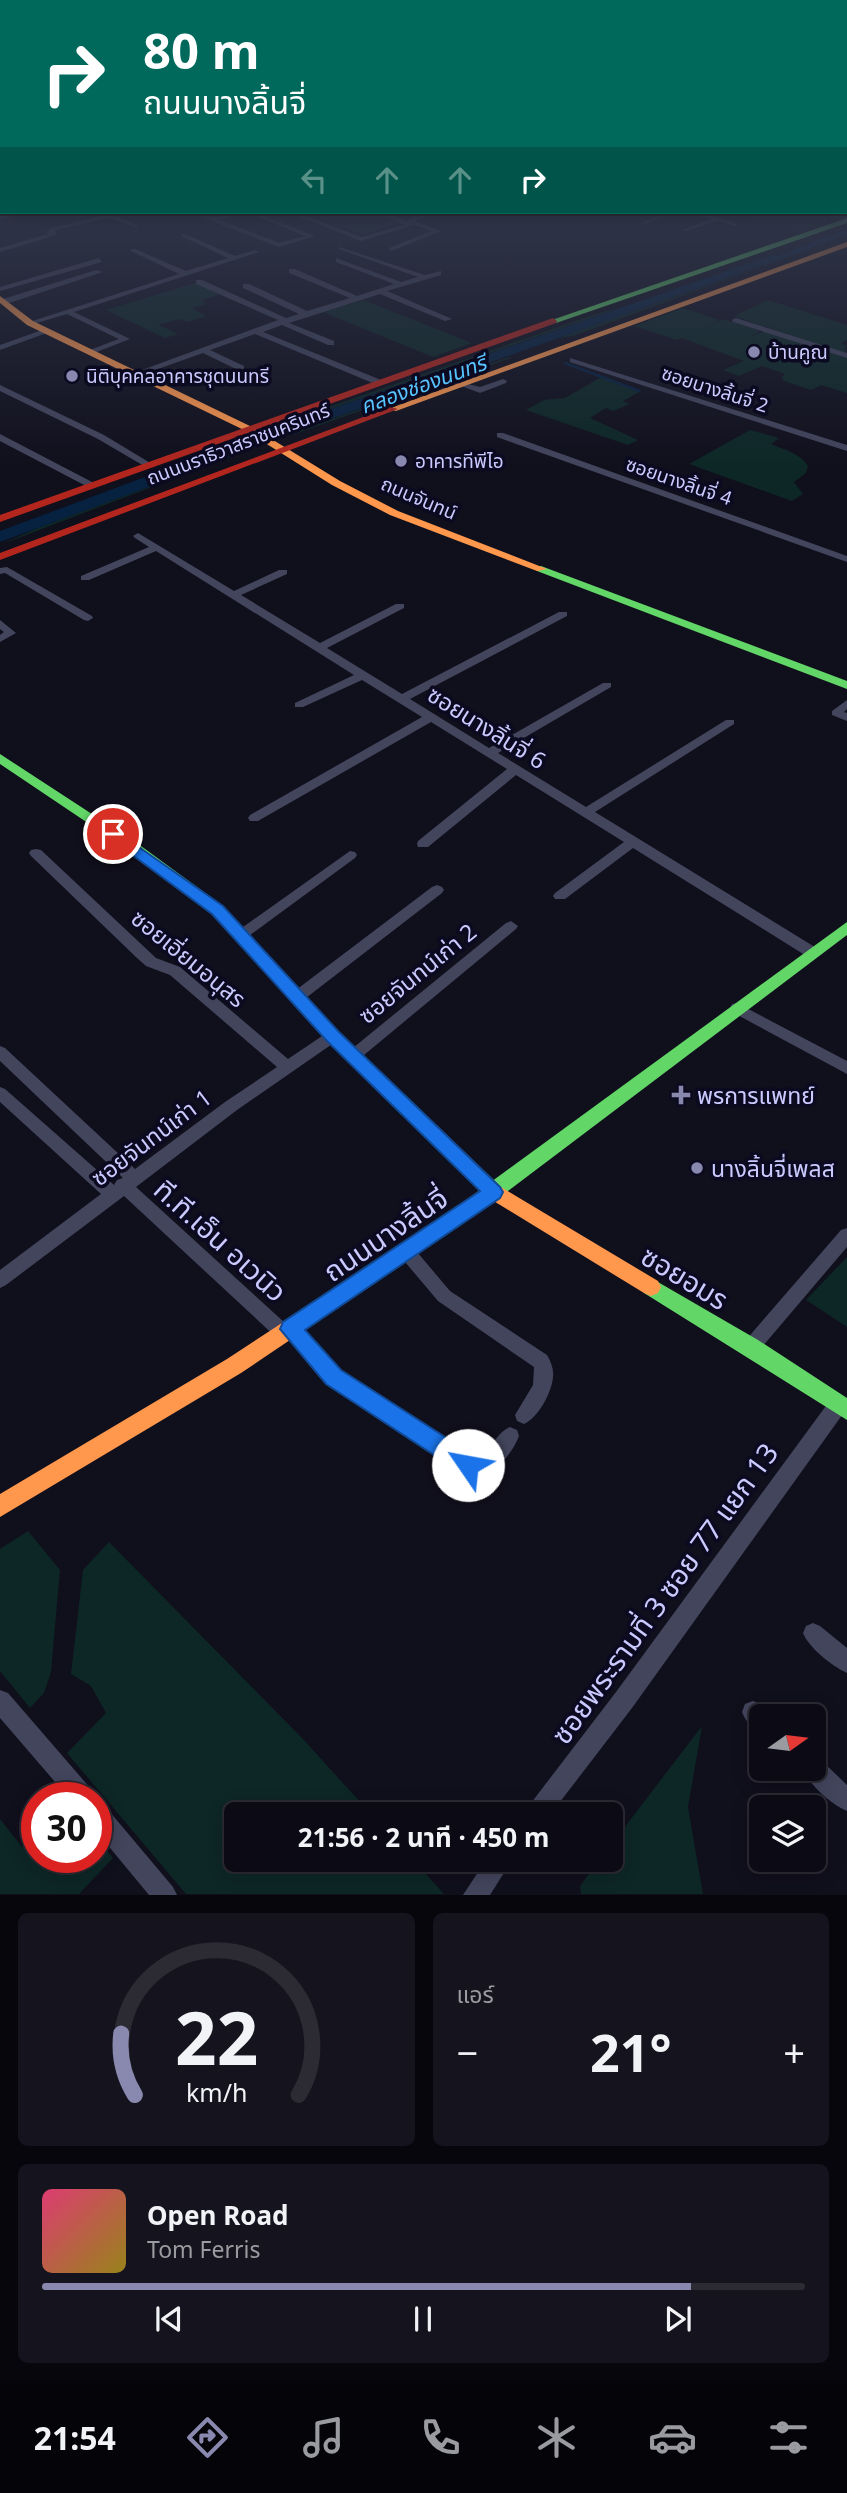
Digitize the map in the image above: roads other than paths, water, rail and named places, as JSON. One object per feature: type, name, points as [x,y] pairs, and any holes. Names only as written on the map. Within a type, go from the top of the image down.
[{"type":"main road","name":"ถนนนราธิวาสราชนครินทร์","points":[[0,519],[147,464],[252,431],[378,382],[666,291]]},
{"type":"main road","name":"ถนนนราธิวาสราชนครินทร์","points":[[1,567],[278,447],[460,384],[692,291]]},
{"type":"main road","name":"ถนนจันทน์","points":[[3,301],[30,323],[138,373],[252,431],[336,483],[394,513],[846,683]]},
{"type":"main road","name":"ซอยอมร","points":[[0,758],[136,849],[218,910],[333,1037],[494,1192],[751,1347],[843,1408]]},
{"type":"main road","name":"ถนนนางลิ้นจี่","points":[[0,1506],[234,1366],[494,1192],[847,927]]},
{"type":"street","points":[[3,301],[25,291]]},
{"type":"street","points":[[3,301],[40,291]]},
{"type":"street","points":[[30,323],[126,291]]},
{"type":"street","points":[[219,291],[331,343]]},
{"type":"street","points":[[258,291],[306,314]]},
{"type":"street","points":[[340,291],[356,298]]},
{"type":"street","points":[[138,373],[254,331],[379,291]]},
{"type":"street","points":[[381,291],[447,318]]},
{"type":"street","points":[[67,311],[126,339],[92,352]]},
{"type":"street","points":[[736,320],[847,356]]},
{"type":"street","points":[[0,348],[48,331]]},
{"type":"street","points":[[254,331],[378,382]]},
{"type":"street","points":[[203,350],[241,368]]},
{"type":"street","name":"ซอยนางลิ้นจี่ 2","points":[[573,360],[847,448]]},
{"type":"street","points":[[460,384],[480,390],[503,381]]},
{"type":"street","points":[[0,388],[100,437],[147,464]]},
{"type":"street","name":"ซอยนางลิ้นจี่ 4","points":[[500,435],[547,449],[847,559]]},
{"type":"street","points":[[0,437],[92,485]]},
{"type":"street","name":"ซอยนางลิ้นจี่ 6","points":[[138,536],[813,953]]},
{"type":"street","points":[[85,578],[157,547]]},
{"type":"street","points":[[1,567],[88,618]]},
{"type":"street","points":[[233,594],[283,572]]},
{"type":"street","points":[[319,648],[400,606]]},
{"type":"street","points":[[402,699],[563,614]]},
{"type":"street","points":[[0,623],[11,632],[0,639]]},
{"type":"street","points":[[299,705],[363,675]]},
{"type":"street","points":[[489,753],[607,685]]},
{"type":"street","points":[[842,715],[847,703]]},
{"type":"street","points":[[254,818],[430,717]]},
{"type":"street","points":[[585,813],[730,722]]},
{"type":"street","points":[[423,844],[514,769]]},
{"type":"street","points":[[560,896],[633,842]]},
{"type":"street","name":"ซอยเอี่ยมอนุสร","points":[[36,853],[151,962],[175,971],[286,1066]]},
{"type":"street","points":[[241,935],[351,855]]},
{"type":"street","points":[[297,997],[437,890]]},
{"type":"street","name":"ซอยจันทน์เก่า 2","points":[[353,1055],[511,926]]},
{"type":"street","points":[[737,1008],[847,1068]]},
{"type":"street","name":"ซอยจันทน์เก่า 1","points":[[0,1280],[286,1066],[333,1037]]},
{"type":"street","name":"ที.ที.เอ็น อเวนิว","points":[[0,1052],[123,1186]]},
{"type":"street","name":"ที.ที.เอ็น อเวนิว","points":[[0,1093],[123,1186],[287,1331],[334,1377],[468,1465],[488,1464],[510,1436]]},
{"type":"street","points":[[751,1347],[847,1235]]},
{"type":"street","points":[[406,1251],[444,1296],[541,1361],[546,1369],[545,1381],[524,1415]]},
{"type":"street","name":"ซอยพระรามที่ 3 ซอย 77 แยก 13","points":[[546,1802],[843,1408]]},
{"type":"street","points":[[813,1633],[847,1662]]},
{"type":"street","points":[[0,1701],[70,1782]]},
{"type":"street","points":[[826,1780],[847,1800]]},
{"type":"street","points":[[112,1832],[165,1895]]},
{"type":"street","points":[[475,1895],[492,1872]]},
{"type":"water","name":"คลองช่องนนทรี","points":[[668,291],[689,291],[280,437],[268,431]]},
{"type":"water","points":[[247,439],[259,446],[0,542],[0,531]]},
{"type":"waterway","points":[[565,363],[639,391]]},
{"type":"place","name":"บ้านคูณ","points":[[754,352]]},
{"type":"place","name":"นิติบุคคลอาคารชุดนนทรี","points":[[72,376]]},
{"type":"place","name":"อาคารทีพีไอ","points":[[401,461]]},
{"type":"place","name":"พรการแพทย์","points":[[681,1095]]},
{"type":"place","name":"นางลิ้นจี่เพลส","points":[[697,1168]]}]
